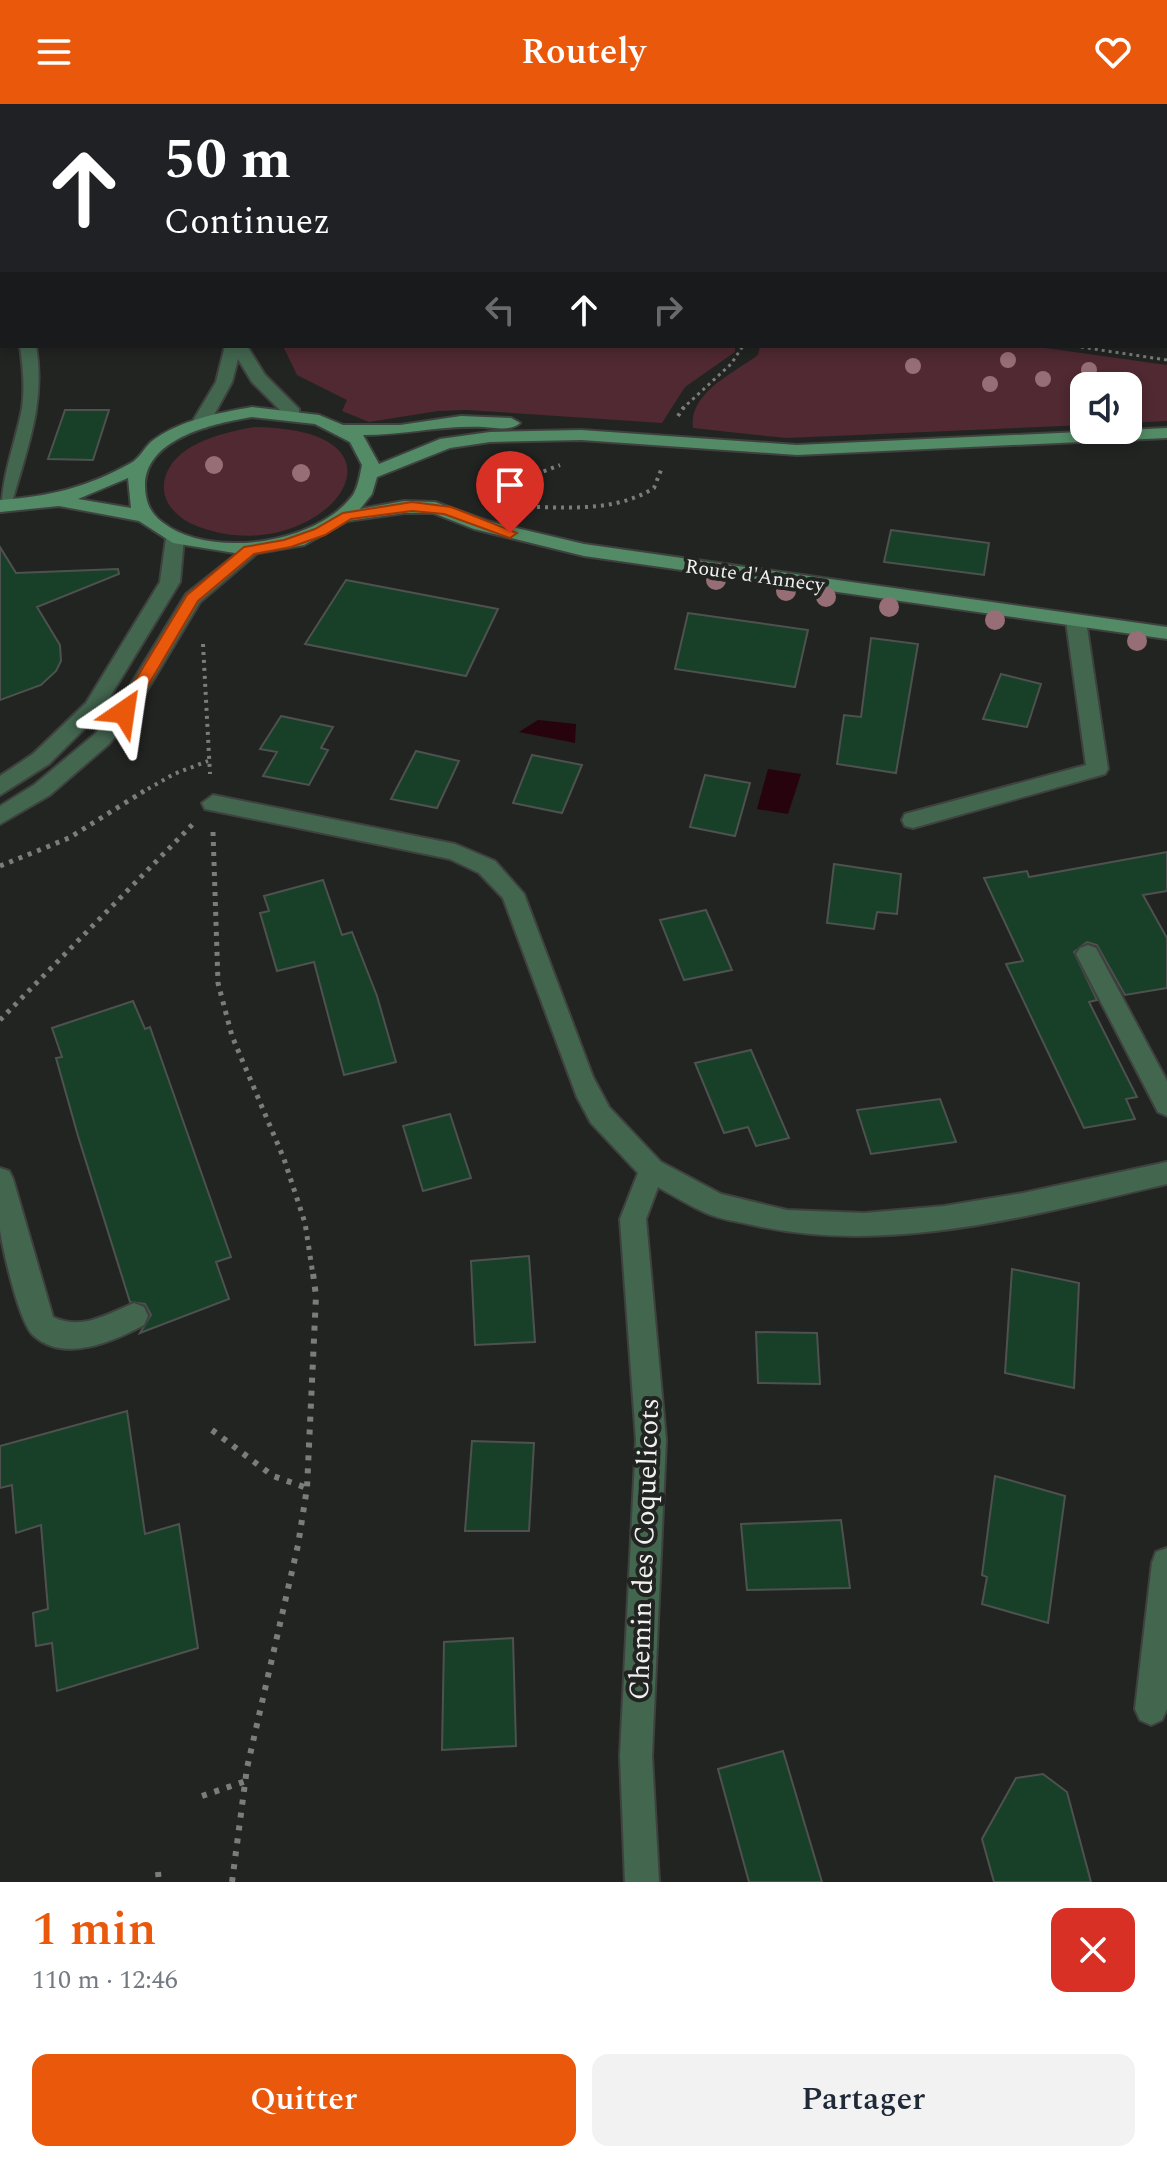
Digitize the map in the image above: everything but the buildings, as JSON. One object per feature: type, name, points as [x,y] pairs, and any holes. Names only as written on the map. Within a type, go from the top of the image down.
[{"type":"main road","points":[[252,412],[293,413],[319,418],[345,430],[369,457],[372,473],[361,502],[348,516],[320,532],[286,544],[249,550],[209,548],[175,538],[145,516],[136,499],[135,482],[142,465],[160,445],[200,424],[252,412]]},
{"type":"main road","points":[[345,430],[400,430],[461,421],[498,421],[581,435],[745,449],[797,450],[1167,433]]},
{"type":"main road","points":[[372,473],[446,443],[466,439],[581,435]]},
{"type":"main road","points":[[59,501],[142,465]]},
{"type":"main road","points":[[1,506],[59,501],[145,516]]},
{"type":"main road","name":"Route d'Annecy","points":[[348,516],[404,507],[435,508],[481,525],[584,550],[1167,633]]},
{"type":"street","points":[[1,506],[34,401],[34,370],[28,348]]},
{"type":"street","points":[[200,424],[224,382],[235,348]]},
{"type":"street","points":[[237,348],[258,378],[293,413]]},
{"type":"street","points":[[0,787],[41,759],[93,708],[170,582],[175,538]]},
{"type":"street","points":[[0,816],[42,790],[102,739],[130,703],[193,598],[249,550]]},
{"type":"street","points":[[913,820],[1097,769],[1076,621]]},
{"type":"street","points":[[213,803],[455,852],[480,863],[500,877],[513,894],[598,1113],[651,1172],[714,1202],[758,1215],[828,1226],[911,1221],[1002,1208],[1167,1173]]},
{"type":"street","points":[[1088,954],[1167,1105]]},
{"type":"street","name":"Chemin des Coquelicots","points":[[642,1882],[636,1756],[651,1440],[633,1219],[651,1172]]},
{"type":"street","points":[[0,1179],[36,1313],[43,1326],[79,1337],[107,1331],[134,1316]]},
{"type":"street","points":[[1151,1709],[1167,1563]]},
{"type":"path","points":[[676,420],[692,394],[732,363],[742,348]]},
{"type":"path","points":[[1087,348],[1167,360]]},
{"type":"path","points":[[532,506],[583,508],[625,501],[654,488],[661,470]]},
{"type":"path","points":[[500,503],[516,505]]},
{"type":"path","points":[[204,638],[218,983],[232,1036],[284,1159],[305,1223],[316,1296],[307,1488],[246,1781],[232,1882]]},
{"type":"path","points":[[0,866],[91,826],[162,776],[209,761]]},
{"type":"path","points":[[0,1020],[213,803]]},
{"type":"path","points":[[212,1430],[273,1476],[307,1488]]},
{"type":"path","points":[[202,1796],[246,1781]]},
{"type":"path","points":[[158,1872],[159,1882]]},
{"type":"shaded area","points":[[284,348],[735,348],[735,352],[685,387],[662,423],[467,410],[438,411],[369,422],[342,411],[347,400],[297,375]]},
{"type":"shaded area","points":[[760,348],[1045,348],[1167,365],[1167,421],[1142,422],[1142,372],[1070,372],[1070,426],[786,438],[693,428],[693,416],[698,404],[726,377],[758,355]]},
{"type":"shaded area","points":[[254,427],[309,434],[339,451],[347,473],[338,496],[314,518],[279,532],[237,535],[192,524],[177,514],[164,493],[167,473],[174,461],[185,451],[212,438]]},
{"type":"shaded area","points":[[538,720],[576,724],[575,743],[519,732]]},
{"type":"shaded area","points":[[768,769],[801,774],[788,814],[757,809]]},
{"type":"route","points":[[124,712],[193,598],[249,550],[286,544],[320,532],[348,516],[412,507],[446,510],[510,533]]}]
